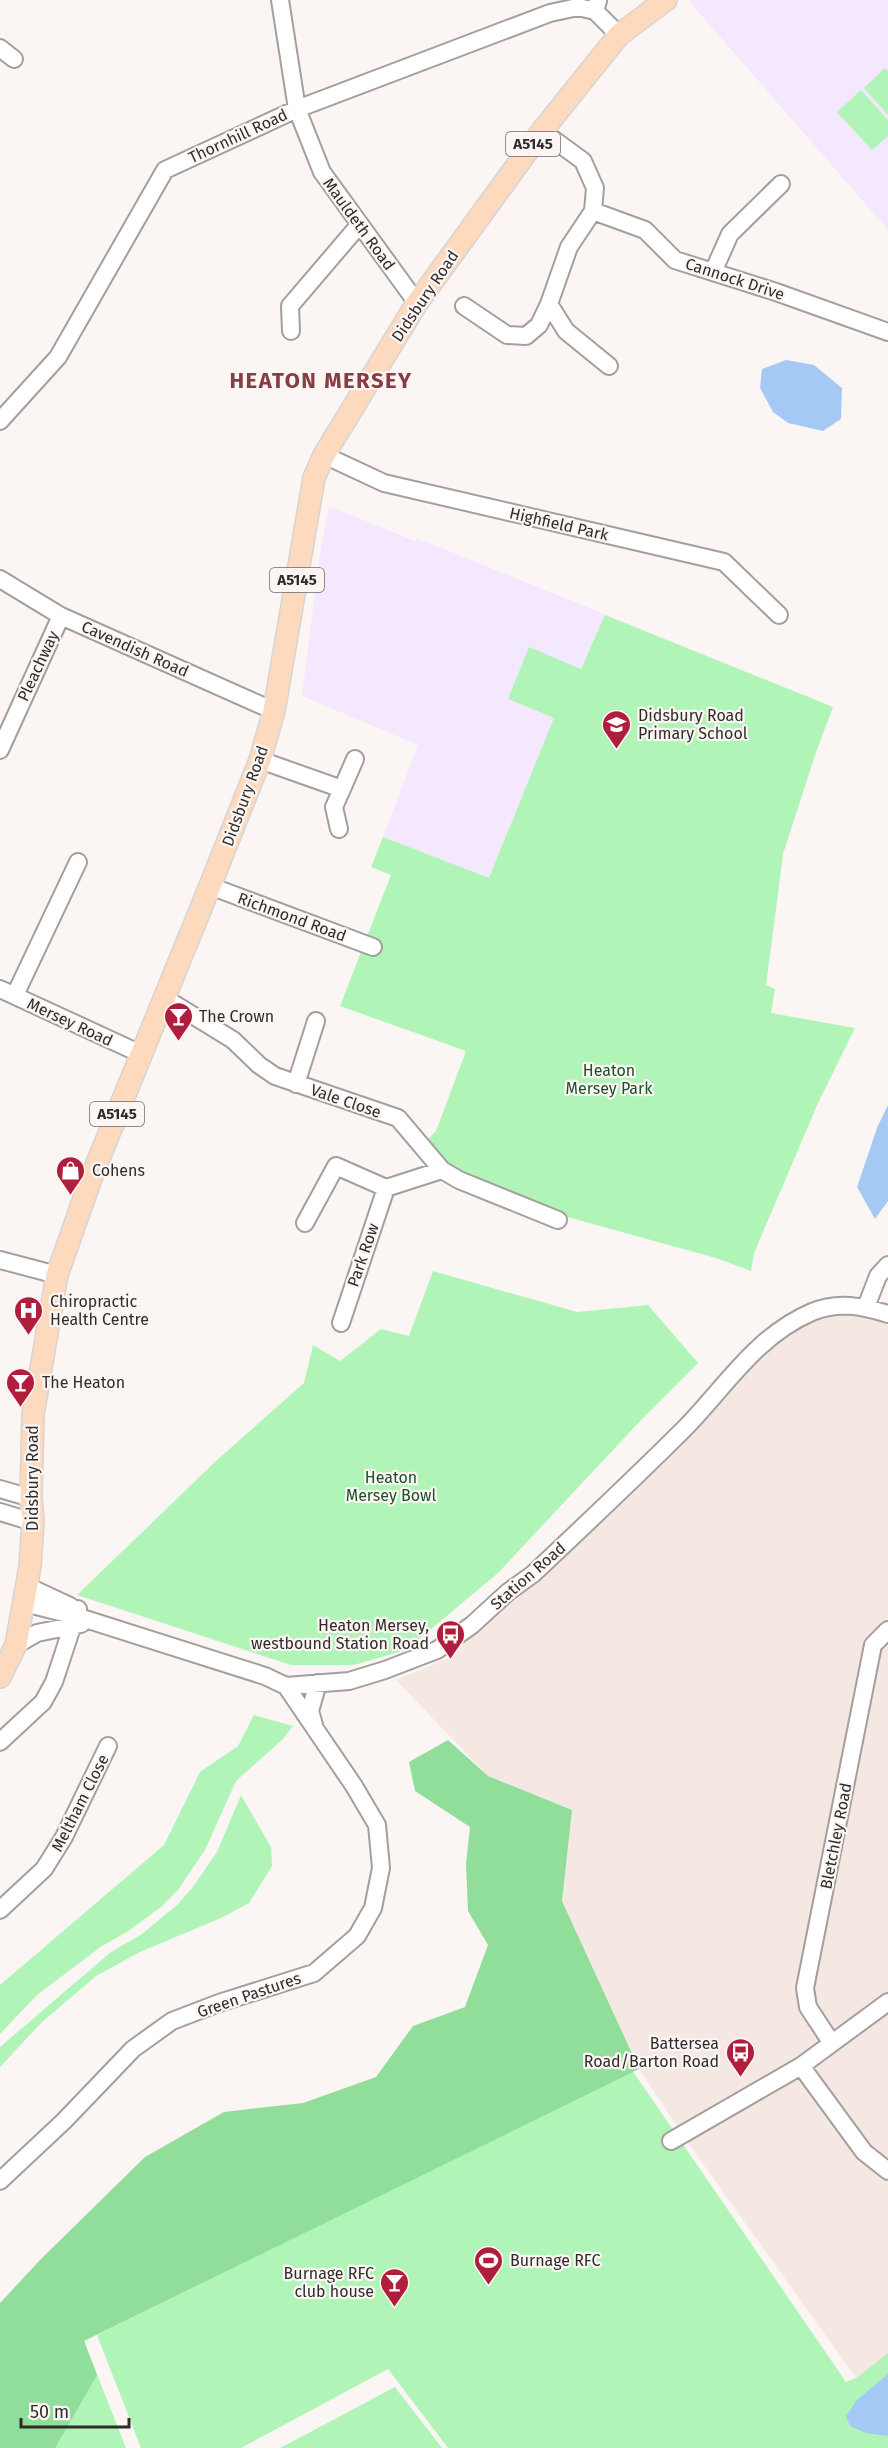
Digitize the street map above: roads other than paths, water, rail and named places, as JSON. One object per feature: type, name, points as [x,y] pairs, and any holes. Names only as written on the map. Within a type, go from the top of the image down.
[{"type":"main road","name":"Didsbury Road","points":[[0,1677],[16,1644],[25,1595],[33,1522],[31,1498],[33,1415],[57,1275],[93,1173],[260,760],[274,711],[314,478],[324,455],[417,303],[542,131],[619,35],[666,0]]},
{"type":"street","name":"Mauldeth Road","points":[[280,0],[297,109],[322,172],[417,303]]},
{"type":"street","name":"Thornhill Road","points":[[0,420],[58,357],[165,170],[297,109],[550,13],[596,5]]},
{"type":"street","points":[[596,5],[619,35]]},
{"type":"street","points":[[0,48],[14,59]]},
{"type":"street","points":[[464,306],[507,335],[526,336],[539,325],[569,247],[593,211],[595,188],[583,161],[542,131]]},
{"type":"street","points":[[713,272],[730,234],[781,184]]},
{"type":"street","name":"Cannock Drive","points":[[593,211],[645,230],[675,260],[888,332]]},
{"type":"street","points":[[291,331],[290,306],[360,224]]},
{"type":"street","points":[[549,304],[566,331],[609,366]]},
{"type":"street","name":"Highfield Park","points":[[324,455],[384,483],[724,562],[779,615]]},
{"type":"street","name":"Cavendish Road","points":[[0,579],[61,616],[274,711]]},
{"type":"street","name":"Pleachway","points":[[0,750],[61,616]]},
{"type":"street","points":[[339,829],[334,807],[355,759]]},
{"type":"street","points":[[260,760],[342,789]]},
{"type":"street","points":[[7,992],[78,861]]},
{"type":"street","name":"Richmond Road","points":[[210,886],[373,947]]},
{"type":"street","name":"Mersey Road","points":[[7,992],[141,1054]]},
{"type":"street","name":"Vale Close","points":[[163,997],[233,1040],[259,1065],[275,1076],[398,1118],[442,1170],[459,1180],[558,1220]]},
{"type":"street","points":[[296,1084],[316,1021]]},
{"type":"street","points":[[305,1223],[336,1166],[386,1188],[442,1170]]},
{"type":"street","name":"Park Row","points":[[341,1323],[386,1188]]},
{"type":"street","points":[[0,1260],[57,1275]]},
{"type":"street","points":[[866,1307],[878,1276],[888,1265]]},
{"type":"street","name":"Station Road","points":[[25,1595],[76,1616],[265,1676],[286,1686],[349,1681],[385,1670],[437,1650],[463,1632],[508,1592],[533,1575],[640,1473],[766,1339],[813,1312],[832,1306],[866,1307],[888,1314]]},
{"type":"street","points":[[0,1489],[31,1498]]},
{"type":"street","points":[[0,1512],[33,1522]]},
{"type":"street","points":[[16,1644],[76,1616]]},
{"type":"street","points":[[0,1742],[43,1702],[54,1682],[76,1616]]},
{"type":"street","name":"Station Road","points":[[76,1616],[125,1632]]},
{"type":"street","name":"Bletchley Road","points":[[831,2042],[808,2007],[806,1988],[873,1645],[888,1630]]},
{"type":"street","name":"Green Pastures","points":[[316,1731],[310,1711],[318,1683]]},
{"type":"street","name":"Green Pastures","points":[[0,2181],[64,2121],[133,2049],[172,2021],[219,2003],[314,1973],[357,1936],[373,1908],[381,1868],[377,1826],[354,1786],[286,1686]]},
{"type":"street","name":"Meltham Close","points":[[0,1910],[44,1869],[64,1837],[108,1746]]},
{"type":"street","points":[[671,2141],[801,2066],[888,2002]]},
{"type":"street","points":[[801,2066],[864,2152],[888,2171]]},
{"type":"water","points":[[786,360],[814,365],[842,388],[841,419],[823,431],[788,423],[773,412],[760,388],[762,369]]},
{"type":"water","points":[[888,1105],[888,1201],[875,1219],[857,1187],[877,1128]]},
{"type":"water","points":[[888,2374],[888,2436],[866,2433],[850,2426],[846,2416],[857,2400]]},
{"type":"place","name":"Didsbury Road Primary School","points":[[617,750]]},
{"type":"place","name":"The Crown","points":[[178,1042]]},
{"type":"place","name":"Cohens","points":[[71,1196]]},
{"type":"place","name":"Chiropractic Health Centre","points":[[29,1336]]},
{"type":"place","name":"The Heaton","points":[[21,1408]]},
{"type":"place","name":"Heaton Mersey, westbound Station Road","points":[[450,1660]]},
{"type":"place","name":"Battersea Road/Barton Road","points":[[740,2078]]},
{"type":"place","name":"Burnage RFC","points":[[489,2286]]},
{"type":"place","name":"Burnage RFC club house","points":[[395,2308]]},
{"type":"district","name":"HEATON MERSEY","points":[[321,380]]},
{"type":"park label","name":"Heaton Mersey Park","points":[[609,1079]]},
{"type":"park label","name":"Heaton Mersey Bowl","points":[[391,1486]]}]
